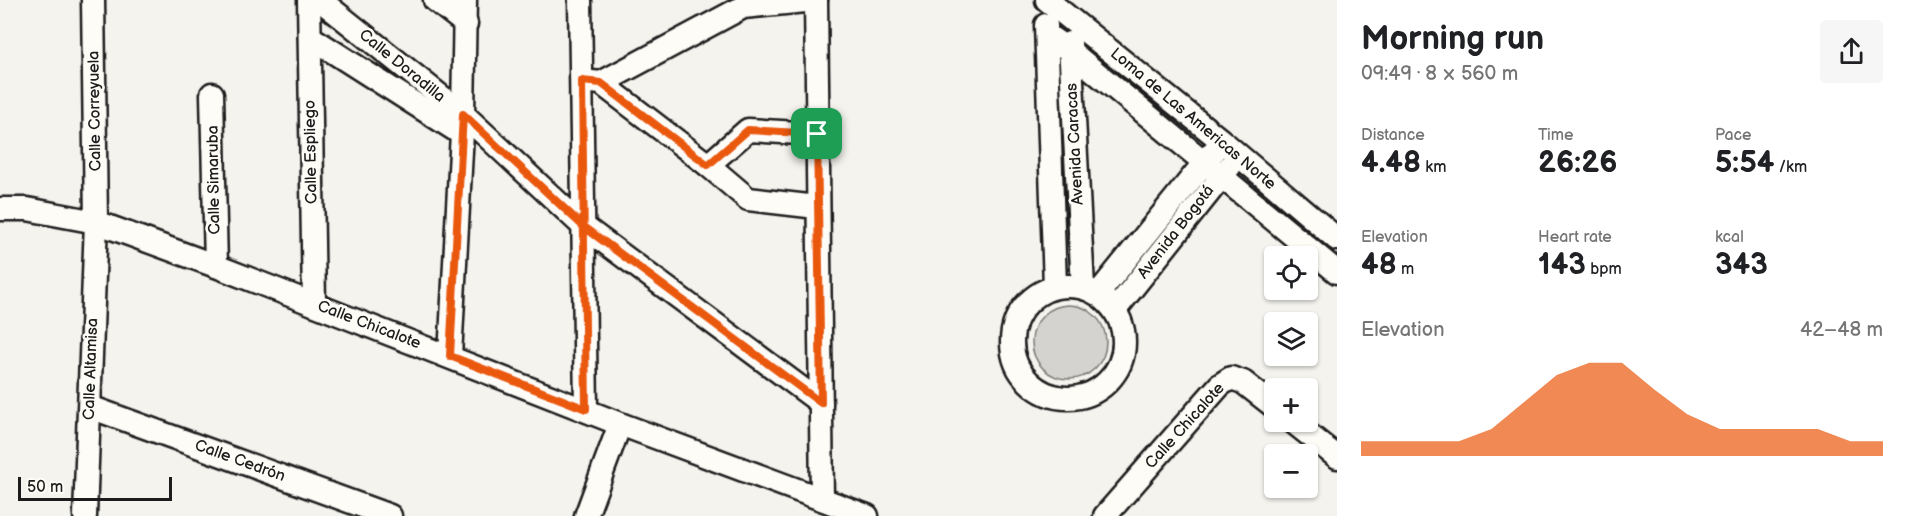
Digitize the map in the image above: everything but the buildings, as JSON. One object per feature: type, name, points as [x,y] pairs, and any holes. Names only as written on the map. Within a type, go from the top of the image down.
[{"type":"street","name":"Calle Correyuela","points":[[93,0],[96,222]]},
{"type":"street","name":"Calle Espliego","points":[[309,0],[314,304]]},
{"type":"street","name":"Calle Doradilla","points":[[320,0],[583,226],[821,403]]},
{"type":"street","points":[[435,0],[466,24]]},
{"type":"street","points":[[450,356],[462,124],[465,0]]},
{"type":"street","points":[[580,0],[592,82],[583,226],[586,409]]},
{"type":"street","points":[[592,82],[742,7],[816,0],[822,499]]},
{"type":"street","name":"Loma de Las Americas Norte","points":[[1045,0],[1070,9],[1337,239]]},
{"type":"street","name":"Avenida Caracas","points":[[1045,0],[1055,286]]},
{"type":"street","name":"Avenida Caracas","points":[[1070,9],[1070,51],[1091,291]]},
{"type":"street","name":"Loma de Las Americas Norte","points":[[1047,35],[1070,51],[1337,272]]},
{"type":"street","points":[[310,37],[462,124]]},
{"type":"street","points":[[592,82],[708,165],[748,199],[817,207]]},
{"type":"street","name":"Calle Simaruba","points":[[213,94],[216,266]]},
{"type":"street","points":[[708,165],[748,130],[817,134]]},
{"type":"street","name":"Avenida Bogotá","points":[[1091,291],[1231,149]]},
{"type":"street","name":"Avenida Bogotá","points":[[1115,310],[1212,169]]},
{"type":"street","name":"Calle Chicalote","points":[[0,209],[27,209],[96,222],[450,356],[620,424],[867,516]]},
{"type":"street","name":"Calle Altamisa","points":[[85,516],[96,222]]},
{"type":"street","points":[[1070,285],[1091,291],[1115,310],[1123,326],[1125,344],[1122,362],[1113,377],[1100,389],[1083,397],[1065,398],[1048,395],[1033,386],[1020,372],[1013,356],[1012,338],[1016,320],[1025,305],[1039,293],[1055,286],[1070,285]]},
{"type":"street","name":"Calle Chicalote","points":[[1105,516],[1225,381],[1231,378],[1243,382],[1264,398]]},
{"type":"street","name":"Calle Cedrón","points":[[90,407],[390,516]]},
{"type":"street","points":[[586,516],[620,424]]},
{"type":"street","points":[[1306,432],[1337,457]]},
{"type":"shaded area","points":[[1069,305],[1083,308],[1095,316],[1103,328],[1106,342],[1103,356],[1095,368],[1083,376],[1069,379],[1055,376],[1043,368],[1035,356],[1032,342],[1035,328],[1043,316],[1055,308]]},
{"type":"route","points":[[817,134],[748,130],[708,165],[601,83],[582,81],[583,226],[586,409],[450,356],[463,114],[583,226],[821,403],[817,134]]}]
